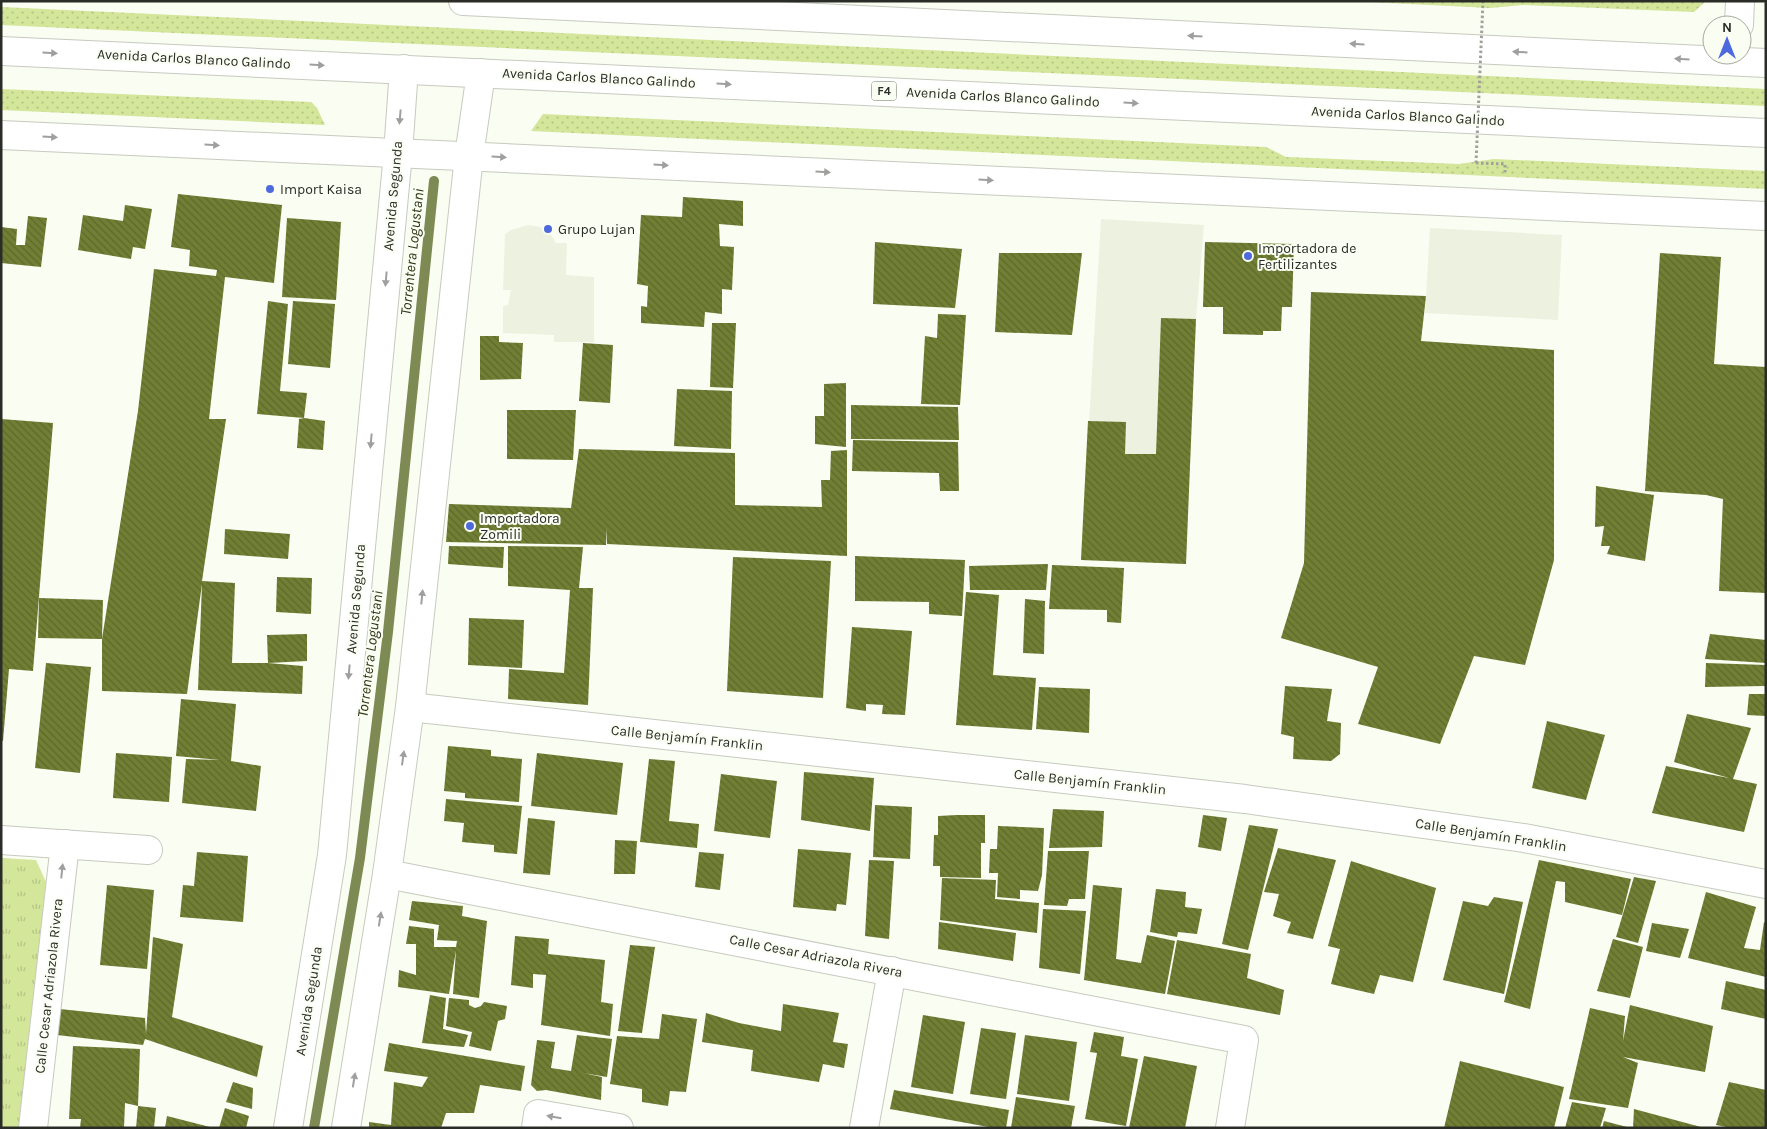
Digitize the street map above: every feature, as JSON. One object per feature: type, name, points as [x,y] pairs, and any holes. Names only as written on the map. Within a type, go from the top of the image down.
[{"type":"main road","points":[[463,1],[1702,57]]},
{"type":"main road","points":[[1739,15],[1740,1]]},
{"type":"main road","name":"Avenida Carlos Blanco Galindo","points":[[1,51],[1766,132]]},
{"type":"main road","points":[[1752,61],[1766,63]]},
{"type":"main road","name":"Avenida Segunda","points":[[288,1128],[332,855],[398,153],[404,68]]},
{"type":"main road","points":[[346,1128],[388,874],[410,707],[470,156],[481,73]]},
{"type":"main road","points":[[1,135],[1766,216]]},
{"type":"main road","name":"Calle Benjamín Franklin","points":[[410,707],[1254,801],[1524,838],[1766,884]]},
{"type":"main road","points":[[1,840],[148,850]]},
{"type":"main road","name":"Calle Cesar Adriazola Rivera","points":[[33,1128],[65,844]]},
{"type":"main road","name":"Calle Cesar Adriazola Rivera","points":[[388,874],[1244,1040],[1230,1128]]},
{"type":"main road","points":[[864,1128],[892,971]]},
{"type":"main road","points":[[536,1128],[538,1114],[619,1128]]},
{"type":"path","points":[[1476,163],[1483,1]]},
{"type":"shaded area","points":[[1101,219],[1204,225],[1196,319],[1186,564],[1081,560]]},
{"type":"shaded area","points":[[528,225],[540,227],[551,235],[556,243],[567,243],[566,275],[594,277],[594,342],[554,342],[554,335],[503,333],[503,306],[508,305],[511,290],[503,290],[505,234],[511,230]]},
{"type":"shaded area","points":[[1430,228],[1562,235],[1558,320],[1425,313]]},
{"type":"green space","points":[[1349,1],[1706,1],[1694,12],[1523,5],[1490,8]]},
{"type":"green space","points":[[1,7],[1766,89],[1766,106],[1,25]]},
{"type":"green space","points":[[1,89],[311,102],[317,108],[325,125],[1,110]]},
{"type":"green space","points":[[543,114],[1266,147],[1286,157],[1459,164],[1494,159],[1766,171],[1766,189],[531,131]]},
{"type":"green space","points":[[1,858],[36,860],[46,882],[20,1128],[1,1128]]},
{"type":"building","points":[[178,194],[282,205],[274,283],[225,277],[209,419],[226,419],[202,581],[235,583],[232,663],[268,663],[303,666],[302,694],[198,690],[202,584],[187,694],[102,691],[102,639],[138,411],[154,269],[216,276],[217,270],[189,266],[190,250],[171,247]]},
{"type":"building","points":[[683,197],[743,201],[743,226],[719,224],[720,246],[734,247],[732,290],[722,289],[722,314],[705,312],[704,327],[641,323],[641,306],[647,307],[648,286],[637,284],[641,215],[682,217]]},
{"type":"building","points":[[125,205],[152,209],[145,249],[133,247],[131,259],[78,250],[83,215],[123,221]]},
{"type":"building","points":[[28,216],[47,218],[41,267],[1,263],[1,227],[17,229],[16,245],[25,245]]},
{"type":"building","points":[[287,218],[341,222],[336,300],[282,297]]},
{"type":"building","points":[[875,242],[962,249],[955,308],[873,304]]},
{"type":"building","points":[[1205,242],[1294,244],[1292,307],[1282,307],[1281,331],[1263,331],[1263,335],[1223,334],[1223,307],[1203,307]]},
{"type":"building","points":[[999,253],[1082,253],[1072,335],[995,332]]},
{"type":"building","points":[[1660,253],[1721,257],[1714,364],[1766,367],[1766,593],[1719,591],[1723,499],[1706,495],[1645,491]]},
{"type":"building","points":[[1311,292],[1426,296],[1421,341],[1554,350],[1554,560],[1525,665],[1474,656],[1440,744],[1358,724],[1378,667],[1281,638],[1304,563]]},
{"type":"building","points":[[268,301],[288,304],[280,391],[307,393],[304,418],[257,414]]},
{"type":"building","points":[[293,301],[335,304],[330,368],[288,364]]},
{"type":"building","points":[[938,314],[966,315],[960,405],[921,404],[925,336],[937,338]]},
{"type":"building","points":[[1161,318],[1196,319],[1186,564],[1081,560],[1088,421],[1126,422],[1125,454],[1156,454]]},
{"type":"building","points":[[712,323],[736,323],[733,388],[710,387]]},
{"type":"building","points":[[480,336],[499,336],[499,342],[523,343],[521,379],[480,380]]},
{"type":"building","points":[[583,343],[613,345],[610,403],[579,401]]},
{"type":"building","points":[[846,383],[846,447],[815,444],[815,416],[824,416],[824,384]]},
{"type":"building","points":[[677,389],[732,391],[731,449],[674,446]]},
{"type":"building","points":[[851,405],[958,407],[959,440],[851,439]]},
{"type":"building","points":[[507,410],[576,410],[573,460],[507,459]]},
{"type":"building","points":[[1,419],[53,423],[33,671],[9,669],[3,741],[1,741]]},
{"type":"building","points":[[299,419],[325,421],[323,450],[297,448]]},
{"type":"building","points":[[853,440],[958,442],[959,491],[940,491],[939,473],[852,471]]},
{"type":"building","points":[[579,449],[735,453],[735,505],[822,507],[821,480],[830,480],[831,451],[847,450],[847,556],[607,544],[607,528],[606,545],[446,542],[449,504],[571,508]]},
{"type":"building","points":[[1596,486],[1654,495],[1645,561],[1607,554],[1610,546],[1601,546],[1604,526],[1595,527]]},
{"type":"building","points":[[225,529],[290,534],[288,559],[224,554]]},
{"type":"building","points":[[449,546],[504,547],[503,568],[448,564]]},
{"type":"building","points":[[508,546],[583,547],[579,588],[593,588],[588,705],[508,699],[509,669],[564,673],[570,590],[508,586]]},
{"type":"building","points":[[855,556],[965,560],[962,616],[929,614],[929,602],[855,601]]},
{"type":"building","points":[[733,557],[831,561],[823,698],[727,691]]},
{"type":"building","points":[[1048,564],[1046,590],[970,590],[969,566]]},
{"type":"building","points":[[1052,565],[1124,568],[1121,623],[1107,622],[1107,610],[1049,609]]},
{"type":"building","points":[[277,577],[312,578],[311,614],[276,612]]},
{"type":"building","points":[[966,592],[999,595],[993,675],[1036,678],[1032,730],[956,725]]},
{"type":"building","points":[[39,598],[103,600],[102,639],[38,638]]},
{"type":"building","points":[[1025,599],[1045,601],[1044,654],[1023,653]]},
{"type":"building","points":[[469,618],[524,620],[522,668],[468,665]]},
{"type":"building","points":[[852,627],[912,631],[905,715],[882,714],[883,705],[866,704],[866,711],[846,708]]},
{"type":"building","points":[[307,634],[307,661],[268,663],[267,635]]},
{"type":"building","points":[[1710,634],[1766,640],[1766,663],[1705,659]]},
{"type":"building","points":[[46,663],[91,667],[80,773],[35,768]]},
{"type":"building","points":[[1706,663],[1766,665],[1766,686],[1705,687]]},
{"type":"building","points":[[1285,686],[1332,689],[1327,721],[1341,723],[1340,754],[1331,761],[1293,759],[1294,737],[1281,734]]},
{"type":"building","points":[[1039,687],[1090,689],[1089,733],[1036,729]]},
{"type":"building","points":[[1749,694],[1766,694],[1766,716],[1747,715]]},
{"type":"building","points":[[181,699],[236,704],[231,761],[261,766],[256,811],[182,803],[186,759],[220,760],[176,756]]},
{"type":"building","points":[[1687,714],[1751,728],[1733,779],[1757,784],[1744,832],[1652,813],[1666,766],[1729,778],[1674,762]]},
{"type":"building","points":[[1547,721],[1605,735],[1586,800],[1532,788]]},
{"type":"building","points":[[448,746],[491,750],[491,756],[522,759],[519,802],[465,798],[465,793],[444,791]]},
{"type":"building","points":[[116,753],[172,757],[169,802],[113,798]]},
{"type":"building","points":[[537,753],[623,763],[617,815],[531,806]]},
{"type":"building","points":[[649,759],[675,761],[669,821],[699,824],[697,848],[640,842]]},
{"type":"building","points":[[804,772],[874,778],[870,831],[801,820]]},
{"type":"building","points":[[721,774],[777,781],[770,838],[714,831]]},
{"type":"building","points":[[446,799],[522,806],[517,854],[494,852],[494,845],[462,842],[464,823],[444,821]]},
{"type":"building","points":[[875,805],[912,807],[910,859],[873,857]]},
{"type":"building","points":[[1053,809],[1104,811],[1102,847],[1049,848]]},
{"type":"building","points":[[985,815],[985,843],[981,843],[981,878],[940,877],[940,866],[933,866],[934,835],[938,835],[938,816]]},
{"type":"building","points":[[1203,815],[1227,818],[1221,851],[1198,847]]},
{"type":"building","points":[[528,818],[555,821],[550,875],[523,873]]},
{"type":"building","points":[[1249,825],[1278,829],[1248,950],[1222,944]]},
{"type":"building","points":[[998,826],[1044,828],[1042,875],[1038,891],[1020,890],[1020,899],[997,897],[998,873],[989,873],[990,849],[997,849]]},
{"type":"building","points":[[615,840],[637,841],[635,874],[614,874]]},
{"type":"building","points":[[1278,848],[1336,860],[1313,939],[1287,933],[1291,922],[1273,916],[1279,894],[1264,892]]},
{"type":"building","points":[[798,849],[851,853],[846,905],[837,904],[836,911],[793,907]]},
{"type":"building","points":[[1048,851],[1089,851],[1085,899],[1069,899],[1067,906],[1044,905]]},
{"type":"building","points":[[197,852],[248,856],[243,922],[180,917],[183,885],[194,886]]},
{"type":"building","points":[[699,852],[724,854],[720,890],[695,887]]},
{"type":"building","points":[[869,860],[894,861],[889,939],[865,936]]},
{"type":"building","points":[[1539,860],[1631,879],[1622,915],[1565,902],[1565,882],[1556,881],[1530,1009],[1504,1002]]},
{"type":"building","points":[[1351,861],[1436,888],[1413,982],[1380,975],[1374,994],[1331,984],[1340,949],[1328,946]]},
{"type":"building","points":[[1634,877],[1656,881],[1638,943],[1616,937]]},
{"type":"building","points":[[942,878],[996,880],[995,899],[1039,903],[1037,933],[940,920]]},
{"type":"building","points":[[107,885],[154,890],[147,969],[100,965]]},
{"type":"building","points":[[1093,885],[1122,888],[1116,959],[1141,963],[1147,935],[1175,941],[1165,994],[1084,980]]},
{"type":"building","points":[[1156,889],[1186,892],[1185,907],[1202,909],[1197,934],[1178,932],[1177,937],[1150,932]]},
{"type":"building","points":[[1706,892],[1756,907],[1744,948],[1760,950],[1764,922],[1766,923],[1766,977],[1688,958]]},
{"type":"building","points":[[1494,897],[1523,902],[1504,994],[1443,980],[1463,901],[1488,906]]},
{"type":"building","points":[[412,901],[463,906],[462,916],[487,921],[479,998],[453,994],[456,950],[449,994],[398,987],[399,970],[416,975],[416,944],[406,944],[409,926],[434,929],[434,947],[456,947],[457,941],[437,940],[439,925],[409,920]]},
{"type":"building","points":[[1043,909],[1086,911],[1080,974],[1039,968]]},
{"type":"building","points":[[939,922],[1016,933],[1013,961],[938,949]]},
{"type":"building","points":[[1652,923],[1689,929],[1680,958],[1646,951]]},
{"type":"building","points":[[515,936],[549,939],[548,954],[605,960],[601,1002],[613,1004],[610,1036],[541,1025],[546,975],[533,974],[533,988],[511,985]]},
{"type":"building","points":[[153,937],[183,944],[172,1017],[263,1046],[257,1077],[145,1039],[143,1045],[57,1035],[60,1009],[145,1018],[146,1034]]},
{"type":"building","points":[[1613,939],[1643,947],[1630,998],[1597,991]]},
{"type":"building","points":[[1177,940],[1251,954],[1247,978],[1284,990],[1280,1015],[1167,994]]},
{"type":"building","points":[[630,945],[655,947],[642,1033],[618,1031]]},
{"type":"building","points":[[1726,981],[1766,990],[1766,1019],[1721,1009]]},
{"type":"building","points":[[430,995],[446,998],[443,1029],[468,1035],[464,1047],[422,1043]]},
{"type":"building","points":[[449,998],[469,1000],[469,1005],[475,1008],[481,1006],[484,1002],[507,1006],[505,1019],[498,1021],[491,1051],[469,1046],[472,1032],[446,1026]]},
{"type":"building","points":[[783,1004],[839,1013],[833,1042],[848,1044],[844,1068],[823,1064],[819,1082],[751,1071],[753,1050],[702,1042],[706,1013],[739,1023],[781,1031]]},
{"type":"building","points":[[1630,1005],[1713,1026],[1705,1072],[1623,1057],[1638,1063],[1628,1108],[1569,1099],[1590,1008],[1625,1016],[1623,1041]]},
{"type":"building","points":[[662,1014],[697,1019],[686,1092],[670,1091],[668,1106],[642,1102],[642,1089],[610,1084],[617,1036],[659,1039]]},
{"type":"building","points":[[923,1015],[965,1022],[953,1094],[911,1087]]},
{"type":"building","points":[[981,1028],[1016,1033],[1006,1099],[970,1094]]},
{"type":"building","points":[[1094,1032],[1124,1037],[1121,1056],[1138,1059],[1126,1126],[1085,1119],[1097,1053],[1090,1052]]},
{"type":"building","points":[[577,1035],[612,1039],[607,1077],[583,1073],[602,1077],[601,1100],[546,1090],[537,1091],[531,1085],[537,1040],[555,1042],[551,1068],[571,1071]]},
{"type":"building","points":[[1025,1035],[1077,1042],[1069,1101],[1017,1094]]},
{"type":"building","points":[[389,1043],[525,1066],[521,1091],[480,1085],[474,1113],[446,1113],[441,1128],[369,1128],[369,1122],[391,1125],[394,1082],[422,1087],[428,1077],[384,1071]]},
{"type":"building","points":[[73,1046],[140,1049],[138,1106],[125,1103],[124,1128],[80,1128],[81,1119],[69,1119]]},
{"type":"building","points":[[1144,1056],[1197,1066],[1185,1128],[1129,1128]]},
{"type":"building","points":[[1460,1061],[1564,1087],[1554,1128],[1444,1128]]},
{"type":"building","points":[[233,1082],[253,1088],[252,1109],[226,1102]]},
{"type":"building","points":[[1729,1082],[1766,1090],[1766,1128],[1732,1128],[1716,1125]]},
{"type":"building","points":[[894,1090],[1009,1110],[1006,1128],[994,1128],[890,1109]]},
{"type":"building","points":[[1016,1097],[1075,1106],[1071,1128],[1011,1128]]},
{"type":"building","points":[[1572,1102],[1606,1108],[1600,1128],[1565,1128]]},
{"type":"building","points":[[138,1106],[156,1108],[154,1128],[136,1128]]},
{"type":"building","points":[[225,1108],[249,1116],[246,1128],[219,1128]]},
{"type":"building","points":[[1634,1109],[1701,1127],[1701,1128],[1633,1128]]},
{"type":"building","points":[[167,1116],[210,1127],[165,1128]]},
{"type":"building","points":[[1604,1121],[1627,1127],[1627,1128],[1602,1128]]},
{"type":"waterway","name":"Torrentera Logustani","points":[[314,1128],[360,858],[388,632],[434,181]]},
{"type":"place","name":"Import Kaisa","points":[[270,189]]},
{"type":"place","name":"Grupo Lujan","points":[[548,229]]},
{"type":"place","name":"Importadora de Fertilizantes","points":[[1248,256]]},
{"type":"place","name":"Importadora Zomili","points":[[470,526]]}]
